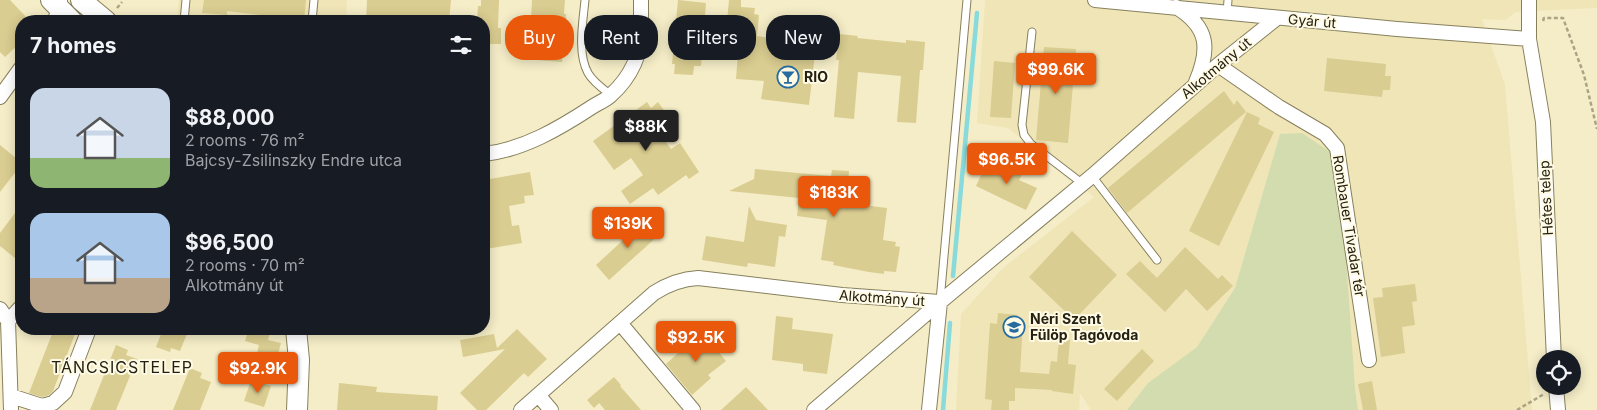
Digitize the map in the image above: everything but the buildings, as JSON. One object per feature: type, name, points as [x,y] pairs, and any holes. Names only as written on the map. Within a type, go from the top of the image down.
[{"type":"main road","points":[[81,0],[99,15]]},
{"type":"main road","points":[[297,335],[299,360],[297,410]]},
{"type":"street","points":[[490,153],[524,144],[570,122],[611,95],[629,74],[636,62],[640,37],[641,0]]},
{"type":"street","name":"Gyár út","points":[[1095,0],[1175,7],[1228,6],[1277,18],[1529,39]]},
{"type":"street","name":"Hétes telep","points":[[1529,0],[1529,39],[1543,122],[1554,350]]},
{"type":"street","points":[[1175,7],[1186,13],[1199,27],[1204,42],[1204,58],[1194,86]]},
{"type":"street","name":"Alkotmány út","points":[[522,410],[620,323],[664,287],[676,281],[698,278],[842,295],[940,302],[1087,180],[1218,65],[1277,18]]},
{"type":"street","name":"Rombauer Tivadar tér","points":[[1218,65],[1279,107],[1325,134],[1337,148],[1369,360]]},
{"type":"street","points":[[0,97],[15,76]]},
{"type":"street","points":[[814,410],[940,302]]},
{"type":"street","points":[[929,410],[940,302]]},
{"type":"street","points":[[0,309],[8,321],[11,403],[42,406],[53,403],[65,392],[86,335]]},
{"type":"street","points":[[8,321],[15,313]]},
{"type":"street","points":[[620,323],[693,410]]},
{"type":"street","points":[[1557,395],[1558,410]]},
{"type":"street","points":[[539,396],[550,410]]},
{"type":"lane","points":[[185,15],[186,0]]},
{"type":"lane","points":[[313,15],[314,0]]},
{"type":"lane","points":[[585,0],[582,40],[583,57],[588,73],[597,84],[611,95]]},
{"type":"lane","points":[[940,302],[967,0]]},
{"type":"lane","points":[[1032,32],[1022,124],[1024,135],[1031,144],[1087,180],[1157,260]]},
{"type":"path","points":[[1544,18],[1563,18],[1584,75],[1597,129]]},
{"type":"path","points":[[1517,410],[1541,395]]},
{"type":"shaded area","points":[[179,0],[347,0],[346,15],[178,15]]},
{"type":"shaded area","points":[[985,0],[1597,0],[1597,8],[1515,12],[1506,20],[1482,19],[1505,85],[1532,410],[1358,410],[1355,388],[1280,134],[1235,288],[1197,347],[1148,383],[1127,410],[1091,410],[1080,393],[1079,410],[956,410],[961,314],[1003,268],[1094,197],[1008,128],[977,123]]},
{"type":"green space","points":[[1302,133],[1339,158],[1358,410],[1127,410],[1148,383],[1197,347],[1235,288],[1280,134]]},
{"type":"waterway","points":[[953,276],[977,13]]},
{"type":"waterway","points":[[943,410],[950,323]]},
{"type":"place","name":"RIO","points":[[788,77]]},
{"type":"place","name":"Néri Szent Fülöp Tagóvoda","points":[[1014,327]]},
{"type":"district","name":"TÁNCSICSTELEP","points":[[122,367]]}]
